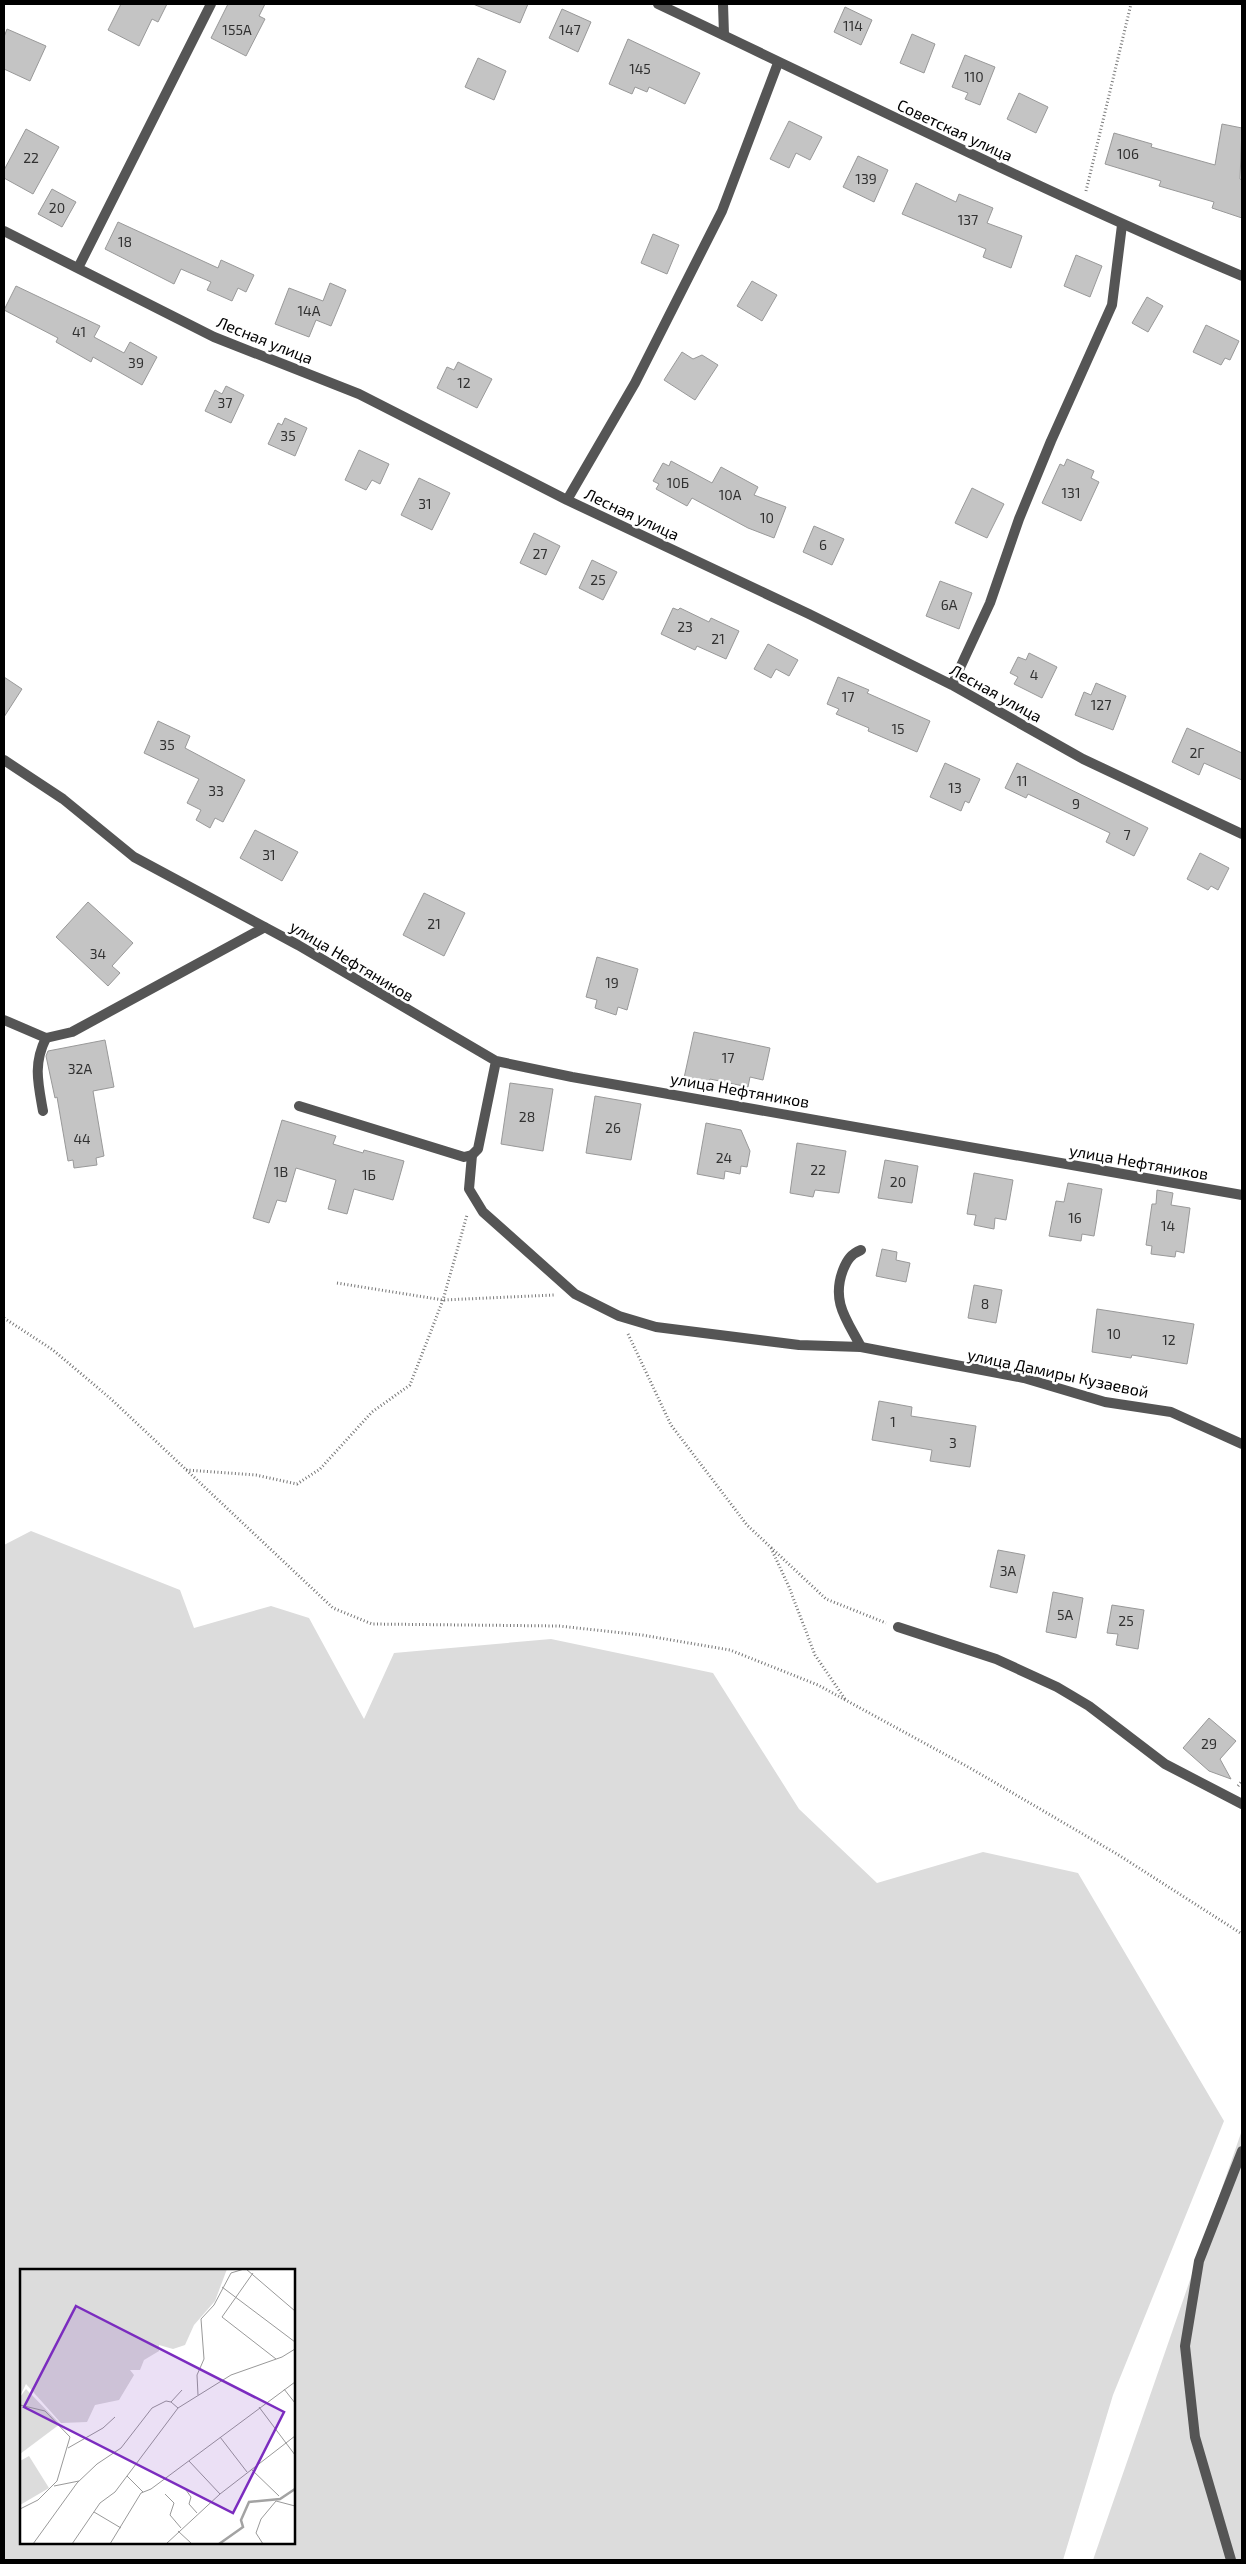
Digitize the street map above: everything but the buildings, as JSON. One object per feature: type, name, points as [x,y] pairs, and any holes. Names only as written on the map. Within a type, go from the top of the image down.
[{"type":"street","points":[[78,268],[210,4]]},
{"type":"street","name":"Советская улица","points":[[658,4],[778,63],[1122,225],[1242,276]]},
{"type":"street","points":[[723,4],[724,35]]},
{"type":"street","points":[[567,500],[635,382],[722,211],[778,63]]},
{"type":"street","points":[[952,685],[990,603],[1018,519],[1051,440],[1112,304],[1122,225]]},
{"type":"street","name":"Лесная улица","points":[[4,231],[214,337],[359,394],[567,500],[809,614],[952,685],[1083,759],[1242,834]]},
{"type":"street","name":"улица Нефтяников","points":[[4,760],[24,771],[63,799],[134,857],[265,927],[496,1061],[572,1077],[1242,1195]]},
{"type":"street","name":"улица Нефтяников","points":[[46,1038],[72,1032],[265,927]]},
{"type":"street","points":[[4,1020],[46,1038],[38,1054],[38,1082],[43,1111]]},
{"type":"street","points":[[299,1106],[464,1157],[472,1155],[478,1149],[496,1061]]},
{"type":"street","points":[[469,1190],[472,1155]]},
{"type":"street","name":"улица Дамиры Кузаевой","points":[[469,1190],[483,1212],[575,1294],[619,1316],[656,1327],[799,1344],[861,1347],[1024,1378],[1105,1402],[1171,1412],[1242,1444]]},
{"type":"street","points":[[861,1250],[852,1254],[846,1262],[837,1296],[841,1310],[861,1347]]},
{"type":"street","points":[[898,1627],[996,1659],[1056,1687],[1089,1706],[1165,1764],[1242,1804]]},
{"type":"street","points":[[1231,2560],[1195,2437],[1185,2346],[1199,2261],[1242,2151]]},
{"type":"path","points":[[1082,206],[1131,4]]},
{"type":"path","points":[[186,1470],[256,1476],[297,1484],[320,1469],[372,1412],[410,1385],[443,1300],[466,1220],[469,1190]]},
{"type":"path","points":[[337,1283],[443,1300],[575,1294]]},
{"type":"path","points":[[619,1316],[671,1425],[747,1525],[826,1599],[898,1627]]},
{"type":"path","points":[[4,1318],[53,1350],[111,1399],[333,1608],[372,1624],[559,1626],[642,1635],[730,1650],[818,1684],[1100,1844],[1242,1934]]},
{"type":"path","points":[[769,1546],[789,1587],[815,1654],[846,1700]]},
{"type":"shaded area","points":[[31,1531],[180,1590],[194,1628],[271,1606],[309,1618],[364,1719],[394,1653],[551,1639],[713,1673],[799,1809],[877,1883],[983,1852],[1078,1873],[1224,2121],[1113,2395],[1063,2560],[4,2560],[4,1545]]},
{"type":"shaded area","points":[[1241,2133],[1242,2560],[1093,2560]]}]
